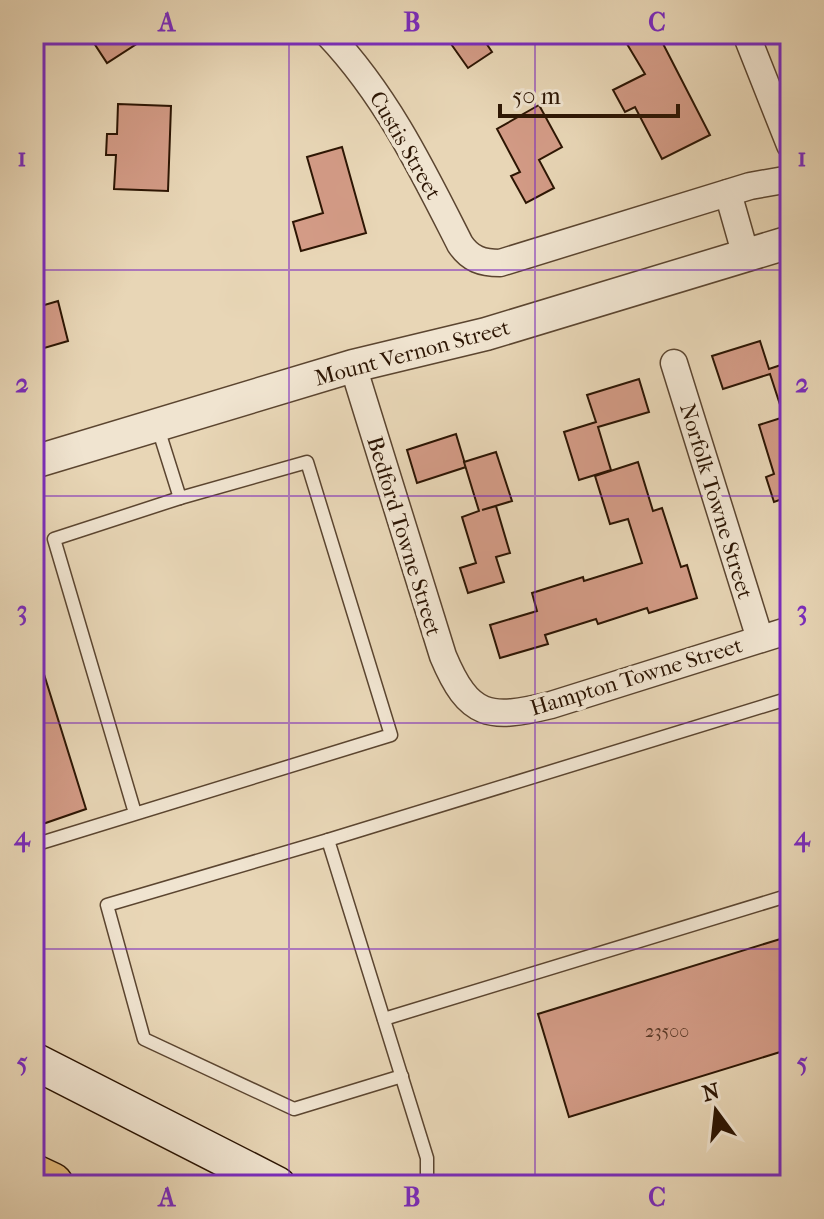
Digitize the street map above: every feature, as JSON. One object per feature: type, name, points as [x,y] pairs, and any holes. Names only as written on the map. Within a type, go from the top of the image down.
[{"type":"highway","points":[[34,1177],[51,1185]]},
{"type":"main road","points":[[34,1061],[277,1185]]},
{"type":"street","name":"Custis Street","points":[[328,34],[377,94],[403,134],[460,244],[466,253],[477,260],[500,263],[728,193]]},
{"type":"street","points":[[746,34],[790,145]]},
{"type":"street","points":[[746,256],[728,193],[790,179]]},
{"type":"street","name":"Mount Vernon Street","points":[[34,462],[353,366],[486,334],[790,242]]},
{"type":"street","name":"Norfolk Towne Street","points":[[674,363],[760,639]]},
{"type":"street","name":"Bedford Towne Street","points":[[353,366],[443,656],[454,682],[468,701]]},
{"type":"street","name":"Hampton Towne Street","points":[[468,701],[481,710],[497,713],[531,710],[790,630]]},
{"type":"lane","points":[[157,425],[180,498]]},
{"type":"lane","points":[[34,845],[391,735],[307,462],[180,498],[54,539],[135,813]]},
{"type":"lane","points":[[402,1076],[294,1109],[144,1039],[107,905],[790,698]]},
{"type":"lane","points":[[328,840],[427,1158],[427,1185]]},
{"type":"lane","points":[[384,1019],[790,895]]},
{"type":"building","points":[[88,34],[152,34],[107,63]]},
{"type":"building","points":[[444,34],[480,34],[492,52],[468,68]]},
{"type":"building","points":[[621,34],[658,34],[710,135],[662,159],[635,107],[625,112],[613,90],[645,74]]},
{"type":"building","points":[[118,104],[171,106],[168,191],[114,189],[116,155],[106,155],[107,134],[117,134]]},
{"type":"building","points":[[539,105],[562,147],[539,160],[554,188],[526,203],[511,176],[520,172],[497,129]]},
{"type":"building","points":[[342,147],[366,233],[301,251],[293,222],[323,213],[307,157]]},
{"type":"building","points":[[58,301],[68,341],[34,351],[34,308]]},
{"type":"building","points":[[760,341],[769,369],[790,362],[790,509],[786,510],[782,499],[774,502],[766,477],[774,474],[759,425],[784,417],[770,374],[723,389],[712,356]]},
{"type":"building","points":[[639,379],[649,412],[598,427],[611,470],[579,480],[564,432],[596,422],[587,395]]},
{"type":"building","points":[[456,434],[466,467],[417,483],[407,450]]},
{"type":"building","points":[[496,452],[512,501],[482,510],[496,506],[510,553],[496,557],[504,582],[468,593],[460,568],[476,563],[462,517],[479,511],[464,462]]},
{"type":"building","points":[[638,462],[653,511],[662,508],[681,567],[687,565],[697,598],[649,613],[647,608],[598,624],[596,619],[545,635],[548,644],[500,658],[490,625],[537,611],[532,593],[642,563],[628,519],[610,524],[595,476]]},
{"type":"building","points":[[38,655],[86,809],[34,827],[34,656]]},
{"type":"building","points":[[790,936],[790,1049],[569,1117],[538,1014]]}]
